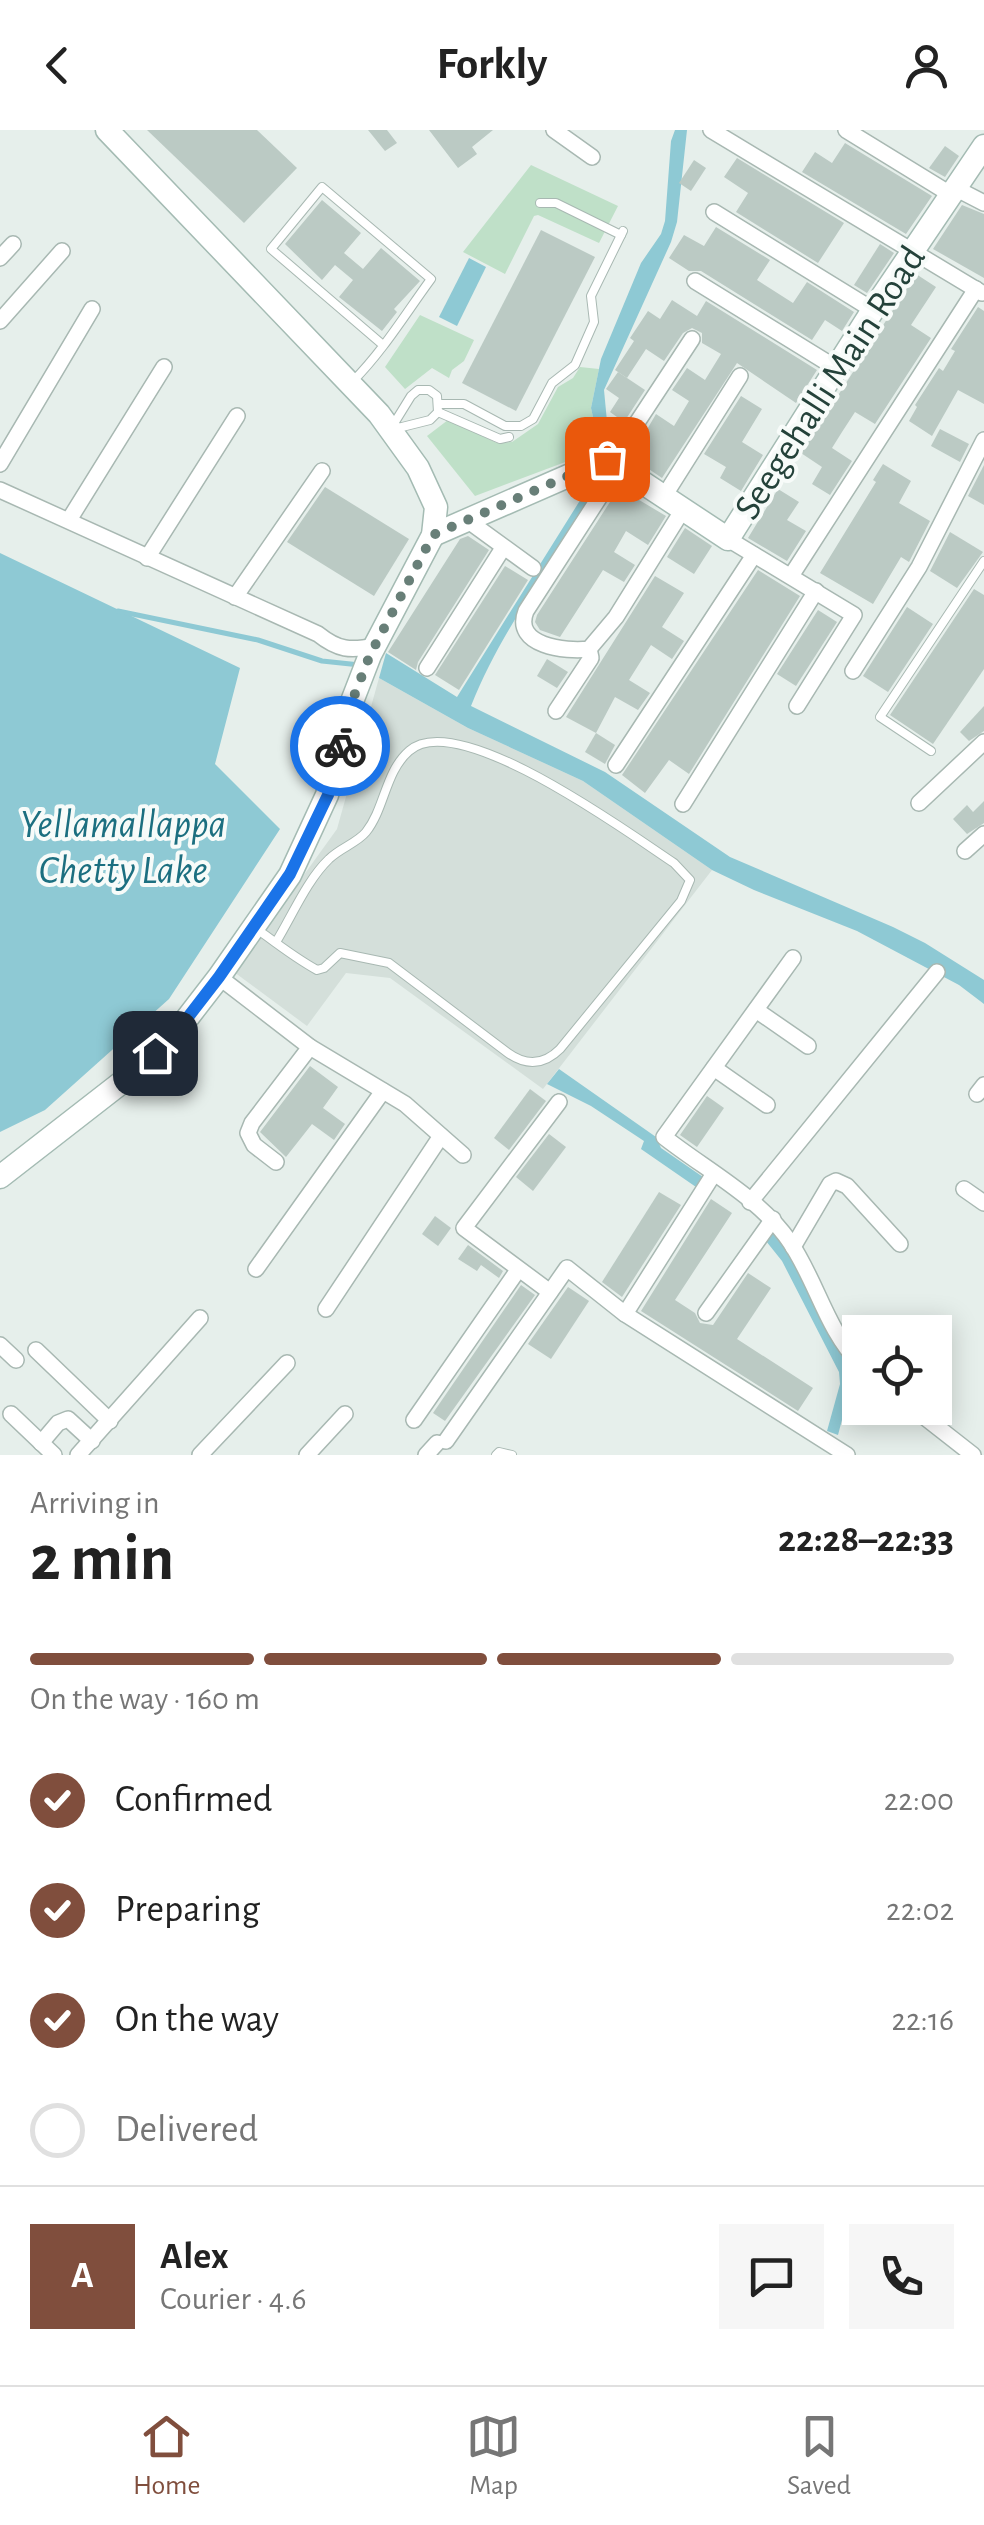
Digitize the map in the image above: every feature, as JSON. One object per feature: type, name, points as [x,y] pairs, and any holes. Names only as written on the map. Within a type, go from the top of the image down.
[{"type":"street","points":[[0,1177],[135,1072],[175,1034],[290,874],[328,795],[351,704],[373,651],[433,535],[436,507],[418,468],[350,384],[108,130]]},
{"type":"street","points":[[554,130],[592,158]]},
{"type":"street","points":[[711,130],[980,292],[791,576]]},
{"type":"street","points":[[846,130],[952,191],[984,203]]},
{"type":"street","name":"Seegehalli Main Road","points":[[613,463],[728,539],[873,310],[984,146]]},
{"type":"street","points":[[714,212],[873,310]]},
{"type":"street","points":[[0,258],[14,244]]},
{"type":"street","points":[[0,321],[62,251]]},
{"type":"street","points":[[696,281],[836,368]]},
{"type":"street","points":[[0,464],[92,309]]},
{"type":"street","points":[[590,649],[551,648],[525,631],[522,621],[619,450],[692,339]]},
{"type":"street","points":[[70,520],[164,366]]},
{"type":"street","points":[[590,649],[616,618],[740,376]]},
{"type":"street","points":[[147,558],[237,416]]},
{"type":"street","points":[[853,671],[920,568],[984,440]]},
{"type":"street","points":[[433,535],[613,463]]},
{"type":"street","points":[[236,597],[322,471]]},
{"type":"street","points":[[966,474],[984,483]]},
{"type":"street","points":[[0,490],[318,634],[332,645],[350,651],[373,651]]},
{"type":"street","points":[[467,520],[533,568]]},
{"type":"street","points":[[728,539],[854,615],[797,706]]},
{"type":"street","points":[[426,668],[503,548]]},
{"type":"street","points":[[616,765],[754,554]]},
{"type":"street","points":[[683,804],[816,591]]},
{"type":"street","points":[[556,711],[592,658],[590,649]]},
{"type":"street","points":[[920,803],[984,742]]},
{"type":"street","points":[[964,851],[984,834]]},
{"type":"street","points":[[793,958],[664,1137],[773,1219],[793,1246],[842,1345]]},
{"type":"street","points":[[750,1202],[936,972]]},
{"type":"street","points":[[219,977],[310,1047],[404,1104],[463,1154]]},
{"type":"street","points":[[756,1010],[808,1046]]},
{"type":"street","points":[[276,1162],[254,1145],[248,1133],[310,1047]]},
{"type":"street","points":[[714,1068],[767,1105]]},
{"type":"street","points":[[256,1269],[384,1091]]},
{"type":"street","points":[[550,1292],[464,1228],[559,1102]]},
{"type":"street","points":[[326,1309],[441,1136]]},
{"type":"street","points":[[625,1314],[713,1176]]},
{"type":"street","points":[[793,1246],[830,1184],[836,1181],[847,1186],[900,1244]]},
{"type":"street","points":[[964,1190],[984,1202]]},
{"type":"street","points":[[706,1313],[773,1219]]},
{"type":"street","points":[[436,1447],[567,1268],[625,1314],[847,1455]]},
{"type":"street","points":[[414,1420],[518,1270]]},
{"type":"street","points":[[78,1455],[200,1318]]},
{"type":"street","points":[[0,1345],[16,1360]]},
{"type":"street","points":[[36,1350],[110,1421]]},
{"type":"street","points":[[200,1455],[287,1362]]},
{"type":"street","points":[[11,1414],[54,1455]]},
{"type":"street","points":[[307,1455],[345,1414]]},
{"type":"street","points":[[41,1443],[58,1423],[68,1419],[92,1441]]},
{"type":"street","points":[[935,1425],[973,1455]]},
{"type":"lane","points":[[350,384],[383,345],[431,279],[322,187],[271,248],[383,345]]},
{"type":"lane","points":[[390,430],[430,420],[439,408],[464,404],[505,426],[520,426],[533,419],[552,382],[575,365],[594,322],[590,296],[622,233],[556,203],[540,202]]},
{"type":"lane","points":[[390,430],[410,396],[418,390],[434,392],[439,408],[500,440],[509,438]]},
{"type":"lane","points":[[931,751],[880,717],[984,560]]},
{"type":"lane","points":[[253,926],[276,942],[317,970],[340,954],[388,962],[515,1058],[537,1063],[560,1049],[681,901],[690,880],[674,863],[530,772],[489,754],[429,742],[412,747],[405,754],[367,831],[326,861],[276,942]]},
{"type":"lane","points":[[496,1455],[512,1455]]},
{"type":"shaded area","points":[[379,678],[468,728],[583,781],[712,870],[543,1089],[390,978],[346,973],[307,1026],[234,972],[337,829]]},
{"type":"green space","points":[[531,165],[618,206],[599,243],[534,216],[505,274],[463,252]]},
{"type":"green space","points":[[420,315],[474,340],[464,361],[452,370],[449,378],[432,368],[405,389],[385,367]]},
{"type":"green space","points":[[580,367],[599,369],[591,408],[600,449],[475,496],[427,436],[448,420],[497,443],[512,442],[538,424],[558,387],[573,378]]},
{"type":"water","points":[[675,130],[687,130],[677,222],[604,390],[610,453],[600,449],[591,408],[601,359],[641,263],[665,221]]},
{"type":"water","points":[[469,258],[486,267],[457,326],[439,317]]},
{"type":"water","points":[[594,478],[608,481],[516,618],[471,706],[605,772],[730,857],[925,943],[984,980],[984,1004],[959,985],[857,931],[712,870],[583,781],[468,728],[379,678],[386,653],[457,697]]},
{"type":"water","name":"Yellamallappa Chetty Lake","points":[[0,553],[240,668],[215,764],[280,829],[169,999],[45,1110],[0,1132]]},
{"type":"water","points":[[559,1069],[656,1137],[661,1148],[703,1177],[696,1187],[641,1149],[644,1141],[591,1106],[547,1084]]},
{"type":"water","points":[[774,1233],[793,1258],[842,1356],[842,1420],[838,1435],[827,1431],[840,1384],[839,1372],[782,1261],[766,1241]]},
{"type":"building","points":[[147,130],[257,130],[297,168],[244,223]]},
{"type":"building","points":[[368,130],[387,130],[397,143],[385,151]]},
{"type":"building","points":[[429,130],[493,130],[472,147],[477,154],[458,168]]},
{"type":"building","points":[[845,143],[932,196],[906,234],[802,172],[815,152],[832,163]]},
{"type":"building","points":[[945,146],[959,156],[945,177],[929,168]]},
{"type":"building","points":[[737,158],[844,223],[818,263],[736,212],[748,193],[724,177]]},
{"type":"building","points":[[694,160],[706,168],[691,191],[679,183]]},
{"type":"building","points":[[322,200],[361,233],[344,253],[363,269],[381,248],[420,281],[394,309],[397,312],[382,331],[339,297],[353,280],[335,265],[322,280],[285,244]]},
{"type":"building","points":[[962,205],[984,214],[984,278],[933,249]]},
{"type":"building","points":[[716,227],[770,260],[757,280],[793,303],[807,282],[854,312],[842,331],[825,320],[812,340],[701,271],[689,271],[669,258],[684,235],[704,246]]},
{"type":"building","points":[[541,230],[595,257],[516,411],[462,383]]},
{"type":"building","points":[[880,244],[894,253],[867,293],[854,285]]},
{"type":"building","points":[[916,274],[936,287],[911,325],[931,338],[875,424],[855,412],[842,432],[832,448],[852,461],[830,495],[812,484],[822,467],[801,453]]},
{"type":"building","points":[[672,300],[697,316],[706,301],[817,370],[796,403],[737,363],[662,478],[631,457],[656,414],[674,426],[689,401],[672,390],[687,368],[705,380],[721,354],[702,343],[702,333],[692,328],[683,333],[664,361],[646,349],[627,378],[615,370],[648,311],[660,319]]},
{"type":"building","points":[[978,307],[984,311],[984,404],[958,390],[932,436],[909,421],[939,368],[943,371],[955,351],[951,349]]},
{"type":"building","points":[[618,372],[645,390],[624,422],[610,412],[619,398],[606,389]]},
{"type":"building","points":[[741,396],[762,409],[742,442],[763,455],[741,491],[720,478],[726,467],[704,454]]},
{"type":"building","points":[[940,429],[969,444],[960,462],[931,446]]},
{"type":"building","points":[[883,464],[911,481],[899,503],[930,521],[909,562],[901,557],[873,604],[820,573]]},
{"type":"building","points":[[984,465],[984,505],[968,496]]},
{"type":"building","points":[[325,487],[409,539],[374,596],[287,542]]},
{"type":"building","points":[[619,488],[666,516],[648,545],[626,531],[614,552],[635,565],[624,582],[603,570],[560,637],[540,630],[535,622],[537,615]]},
{"type":"building","points":[[778,489],[799,502],[787,520],[806,531],[787,561],[748,538]]},
{"type":"building","points":[[685,528],[712,546],[694,574],[667,557]]},
{"type":"building","points":[[950,532],[983,552],[957,588],[930,571]]},
{"type":"building","points":[[468,536],[489,550],[416,670],[388,652],[460,539]]},
{"type":"building","points":[[505,566],[528,580],[459,690],[435,675]]},
{"type":"building","points":[[758,570],[800,596],[689,774],[669,760],[645,793],[622,775]]},
{"type":"building","points":[[655,576],[684,593],[662,627],[684,641],[672,659],[651,645],[629,680],[650,693],[638,710],[615,697],[596,733],[566,717]]},
{"type":"building","points":[[974,589],[984,595],[984,669],[933,744],[890,715]]},
{"type":"building","points":[[907,607],[933,624],[888,692],[863,676]]},
{"type":"building","points":[[818,610],[837,622],[796,686],[777,674]]},
{"type":"building","points":[[547,659],[568,672],[557,688],[537,676]]},
{"type":"building","points":[[984,706],[984,731],[969,741],[960,732]]},
{"type":"building","points":[[596,733],[615,745],[605,764],[585,752]]},
{"type":"building","points":[[984,801],[984,823],[967,834],[953,819],[967,805],[973,812]]},
{"type":"building","points":[[310,1066],[338,1087],[323,1108],[345,1124],[334,1140],[312,1124],[286,1157],[260,1132]]},
{"type":"building","points":[[530,1089],[546,1101],[509,1150],[494,1138]]},
{"type":"building","points":[[707,1096],[724,1108],[697,1147],[680,1135]]},
{"type":"building","points":[[549,1134],[566,1147],[533,1191],[516,1177]]},
{"type":"building","points":[[659,1192],[681,1205],[622,1297],[602,1282]]},
{"type":"building","points":[[711,1199],[732,1213],[675,1300],[695,1313],[700,1323],[713,1325],[748,1273],[771,1288],[737,1339],[813,1388],[798,1411],[641,1311]]},
{"type":"building","points":[[435,1216],[451,1228],[438,1246],[422,1234]]},
{"type":"building","points":[[468,1245],[503,1271],[499,1278],[481,1265],[477,1271],[458,1259]]},
{"type":"building","points":[[521,1285],[535,1295],[445,1421],[433,1413]]},
{"type":"building","points":[[568,1287],[589,1301],[551,1359],[528,1344]]},
{"type":"waterway","points":[[118,611],[258,640],[322,661],[360,665]]},
{"type":"way so far","points":[[340,746],[370,655],[433,535],[607,459]]},
{"type":"route","points":[[155,1053],[175,1034],[219,977],[290,874],[328,795],[340,746]]}]
